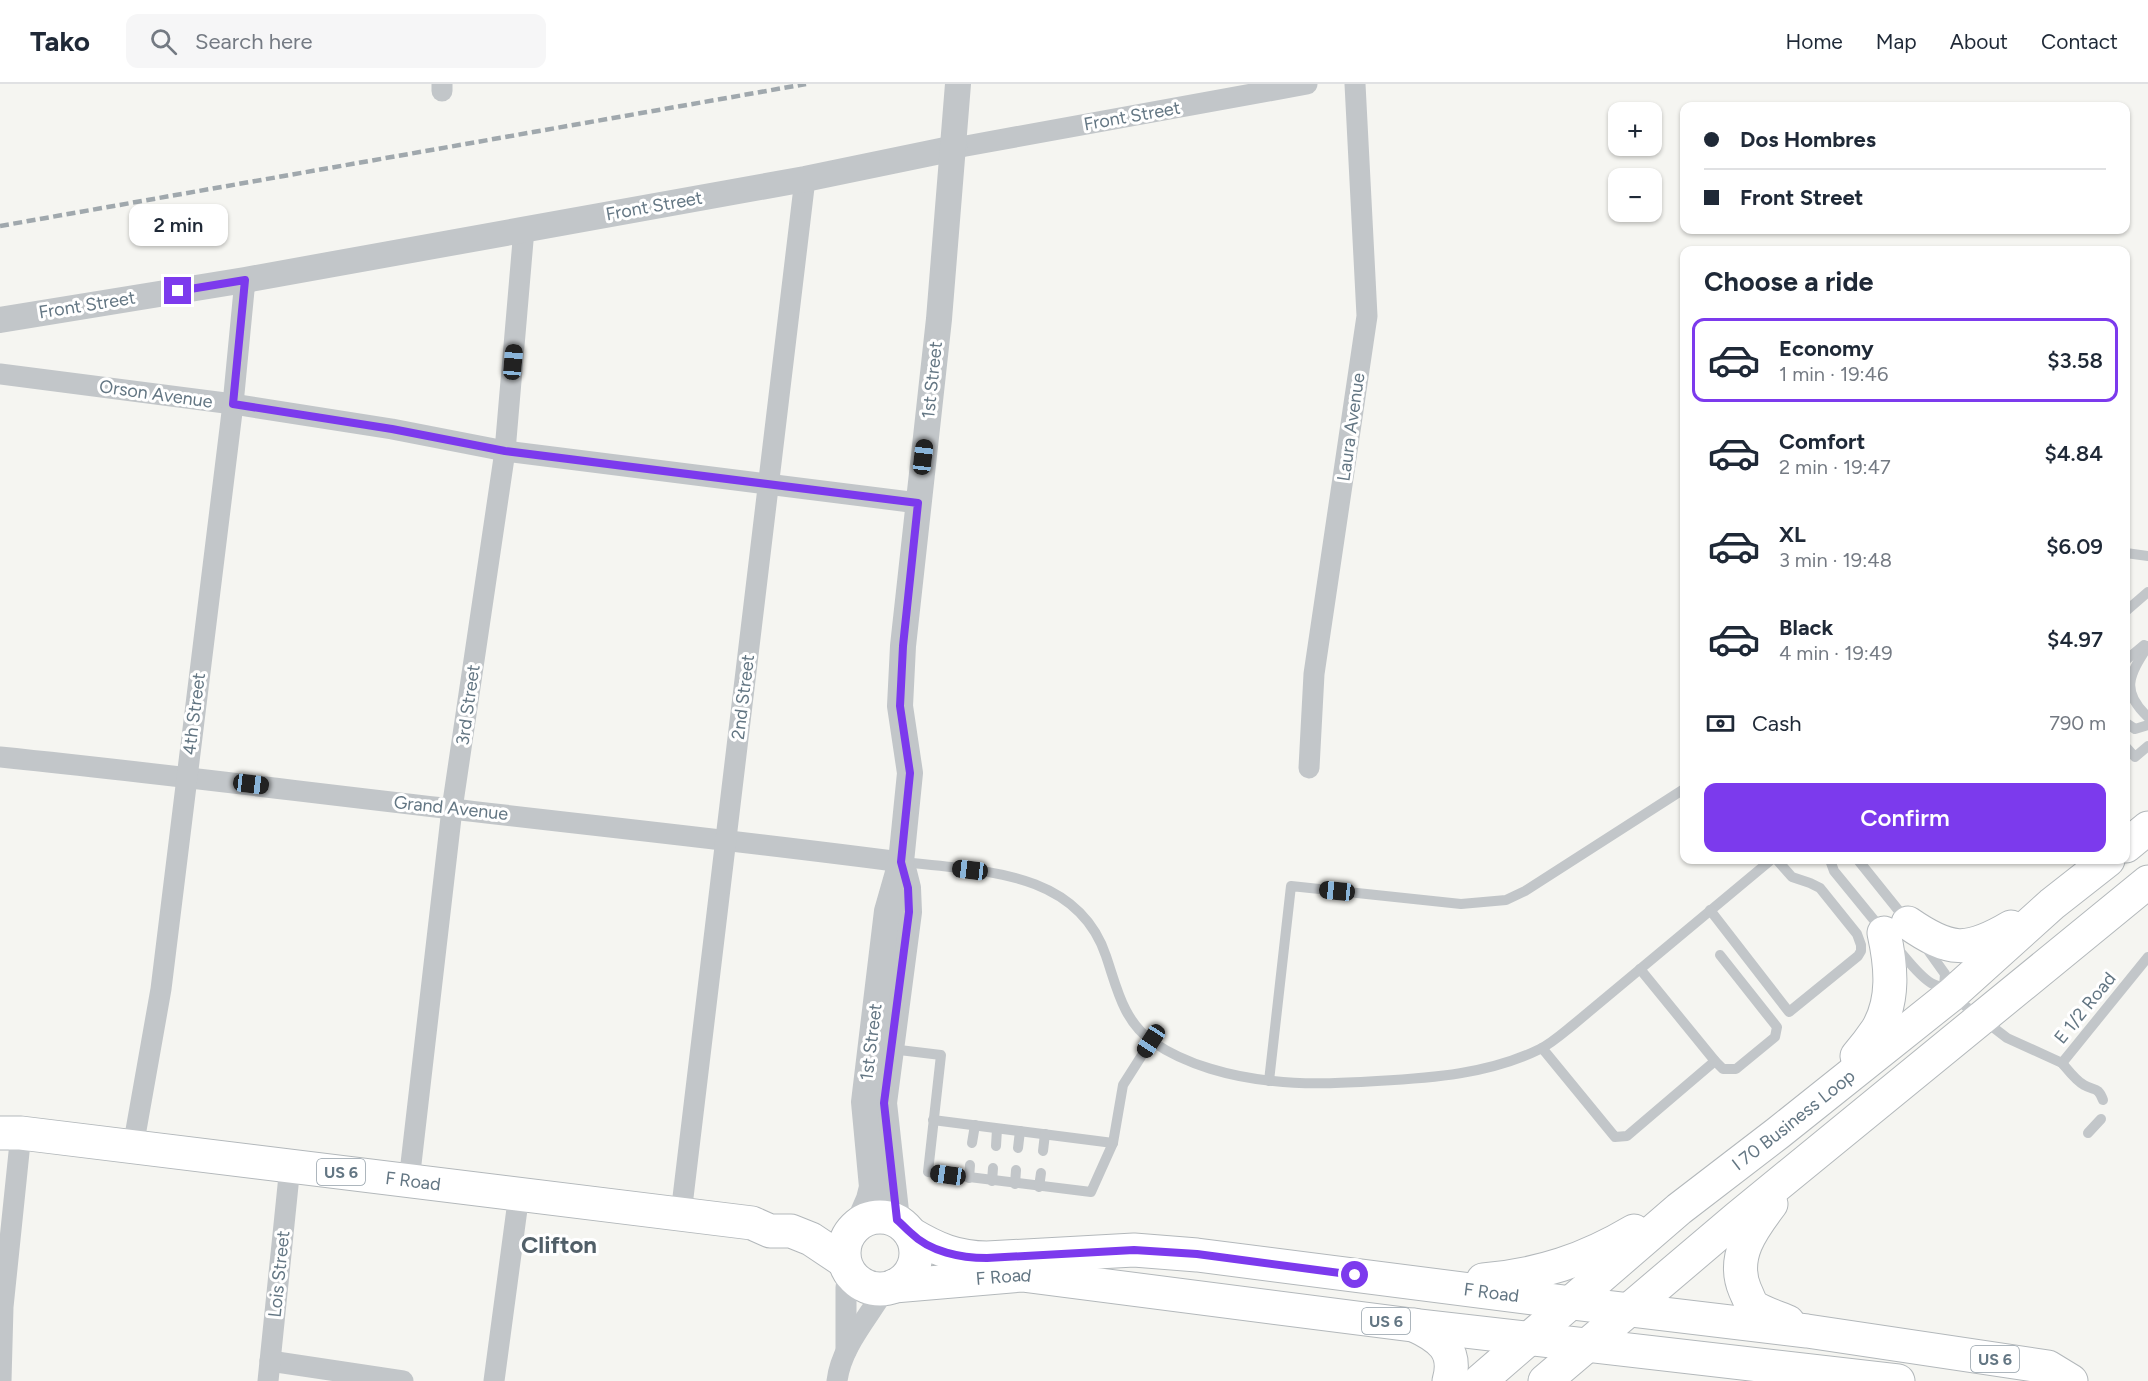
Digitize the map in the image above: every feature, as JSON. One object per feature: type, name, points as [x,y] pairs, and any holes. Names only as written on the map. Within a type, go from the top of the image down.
[{"type":"main road","points":[[2130,843],[2148,828]]},
{"type":"main road","name":"I 70 Business Loop","points":[[1480,1381],[1572,1304],[1679,1209],[1820,1100],[2052,904],[2103,864]]},
{"type":"main road","points":[[1545,1381],[1627,1310],[2148,882]]},
{"type":"main road","points":[[1820,1100],[1877,1029],[1885,1011],[1890,983],[1888,954],[1896,928],[1941,943],[1962,946],[1976,944],[2052,904]]},
{"type":"main road","name":"F Road","points":[[10,1133],[752,1223],[770,1231],[791,1231],[811,1239],[846,1266]]},
{"type":"main road","points":[[1807,1331],[1753,1306],[1741,1281],[1740,1266],[1742,1250],[1758,1221],[1772,1201],[1819,1152]]},
{"type":"main road","name":"US 6","points":[[1423,1284],[1508,1278],[1560,1267],[1610,1245],[1679,1209]]},
{"type":"main road","name":"F Road","points":[[752,1223],[772,1215],[858,1223]]},
{"type":"main road","name":"US 6","points":[[858,1223],[876,1216],[886,1217],[904,1227]]},
{"type":"main road","points":[[846,1266],[843,1251],[845,1240],[858,1223]]},
{"type":"main road","name":"F Road","points":[[904,1227],[937,1249],[974,1258],[1134,1250],[1197,1254],[1572,1304],[1807,1331],[2055,1376]]},
{"type":"main road","points":[[890,1287],[903,1281],[915,1263],[915,1243],[904,1227]]},
{"type":"main road","name":"US 6","points":[[846,1266],[855,1280],[864,1286],[874,1289],[890,1287]]},
{"type":"main road","name":"F Road","points":[[890,1287],[1022,1275],[1587,1345],[1790,1375],[1898,1381]]},
{"type":"main road","points":[[1412,1325],[1429,1332],[1443,1342],[1451,1357],[1452,1369],[1449,1381]]},
{"type":"street","name":"1st Street","points":[[858,1223],[872,1186],[864,1102],[887,912],[901,862],[910,773],[901,719],[900,692],[939,319],[958,84]]},
{"type":"street","name":"Front Street","points":[[0,320],[245,280],[805,179],[954,148],[1307,84]]},
{"type":"street","name":"Laura Avenue","points":[[1309,768],[1314,674],[1366,316],[1355,84]]},
{"type":"street","name":"2nd Street","points":[[681,1214],[805,179]]},
{"type":"street","name":"3rd Street","points":[[409,1180],[452,809],[505,451],[524,229]]},
{"type":"street","name":"4th Street","points":[[133,1147],[161,989],[233,404],[245,280]]},
{"type":"street","name":"Orson Avenue","points":[[0,374],[233,404],[392,429],[505,451],[918,503]]},
{"type":"street","name":"Grand Avenue","points":[[0,757],[186,776],[452,809],[726,839],[901,862]]},
{"type":"street","name":"1st Street","points":[[901,862],[908,888],[909,912],[884,1103],[904,1227]]},
{"type":"street","points":[[2,1381],[10,1133]]},
{"type":"street","name":"Lois Street","points":[[269,1371],[290,1166]]},
{"type":"street","points":[[494,1381],[519,1194]]},
{"type":"street","points":[[846,1266],[846,1351]]},
{"type":"street","points":[[837,1381],[839,1365],[846,1351],[890,1287]]},
{"type":"street","points":[[269,1371],[403,1381]]},
{"type":"lane","points":[[2130,554],[2148,556]]},
{"type":"lane","points":[[2130,608],[2148,592]]},
{"type":"lane","points":[[2130,666],[2148,644]]},
{"type":"lane","points":[[2130,695],[2137,707],[2148,717]]},
{"type":"lane","points":[[2130,726],[2134,729],[2148,725]]},
{"type":"lane","points":[[2130,752],[2134,757],[2148,746]]},
{"type":"lane","points":[[1269,1081],[1291,886],[1461,904],[1506,900],[1525,891],[1680,792]]},
{"type":"lane","points":[[901,862],[1015,876],[1052,891],[1074,908],[1101,941],[1118,997],[1133,1021],[1151,1041],[1170,1053],[1221,1071],[1269,1081],[1352,1083],[1463,1074],[1518,1058],[1542,1048],[1766,864]]},
{"type":"lane","points":[[1710,910],[1789,1012],[1858,956],[1861,945],[1857,934],[1820,888],[1792,877],[1781,864]]},
{"type":"lane","points":[[1831,864],[1834,871],[1945,974],[1948,991]]},
{"type":"lane","points":[[1860,864],[1896,928]]},
{"type":"lane","name":"E 1/2 Road","points":[[1896,928],[1917,970],[1932,984],[1948,991],[2007,1038],[2062,1063],[2148,957]]},
{"type":"lane","points":[[1640,969],[1715,1061],[1723,1069],[1736,1069],[1774,1037],[1778,1030],[1776,1023],[1720,955]]},
{"type":"lane","points":[[891,1049],[941,1055],[928,1172],[1091,1192],[1113,1143],[1123,1085],[1151,1041]]},
{"type":"lane","points":[[1542,1048],[1615,1137],[1627,1136],[1715,1061]]},
{"type":"lane","points":[[2062,1063],[2084,1086],[2095,1088],[2103,1100]]},
{"type":"lane","points":[[2088,1133],[2101,1119]]},
{"type":"lane","points":[[933,1120],[1113,1143]]},
{"type":"lane","points":[[972,1143],[975,1125]]},
{"type":"lane","points":[[996,1146],[997,1129]]},
{"type":"lane","points":[[1018,1148],[1020,1131]]},
{"type":"lane","points":[[1043,1151],[1045,1134]]},
{"type":"lane","points":[[969,1178],[970,1165]]},
{"type":"lane","points":[[992,1181],[993,1168]]},
{"type":"lane","points":[[1015,1184],[1016,1170]]},
{"type":"lane","points":[[1039,1187],[1041,1173]]},
{"type":"railway","points":[[0,226],[806,84]]},
{"type":"district","name":"Clifton","points":[[559,1245]]},
{"type":"route","points":[[178,291],[245,280],[233,404],[392,429],[505,451],[918,503],[903,646],[900,706],[910,773],[901,862],[908,888],[909,912],[884,1103],[897,1220],[911,1234],[925,1243],[963,1257],[987,1258],[1134,1250],[1197,1254],[1355,1275]]}]
